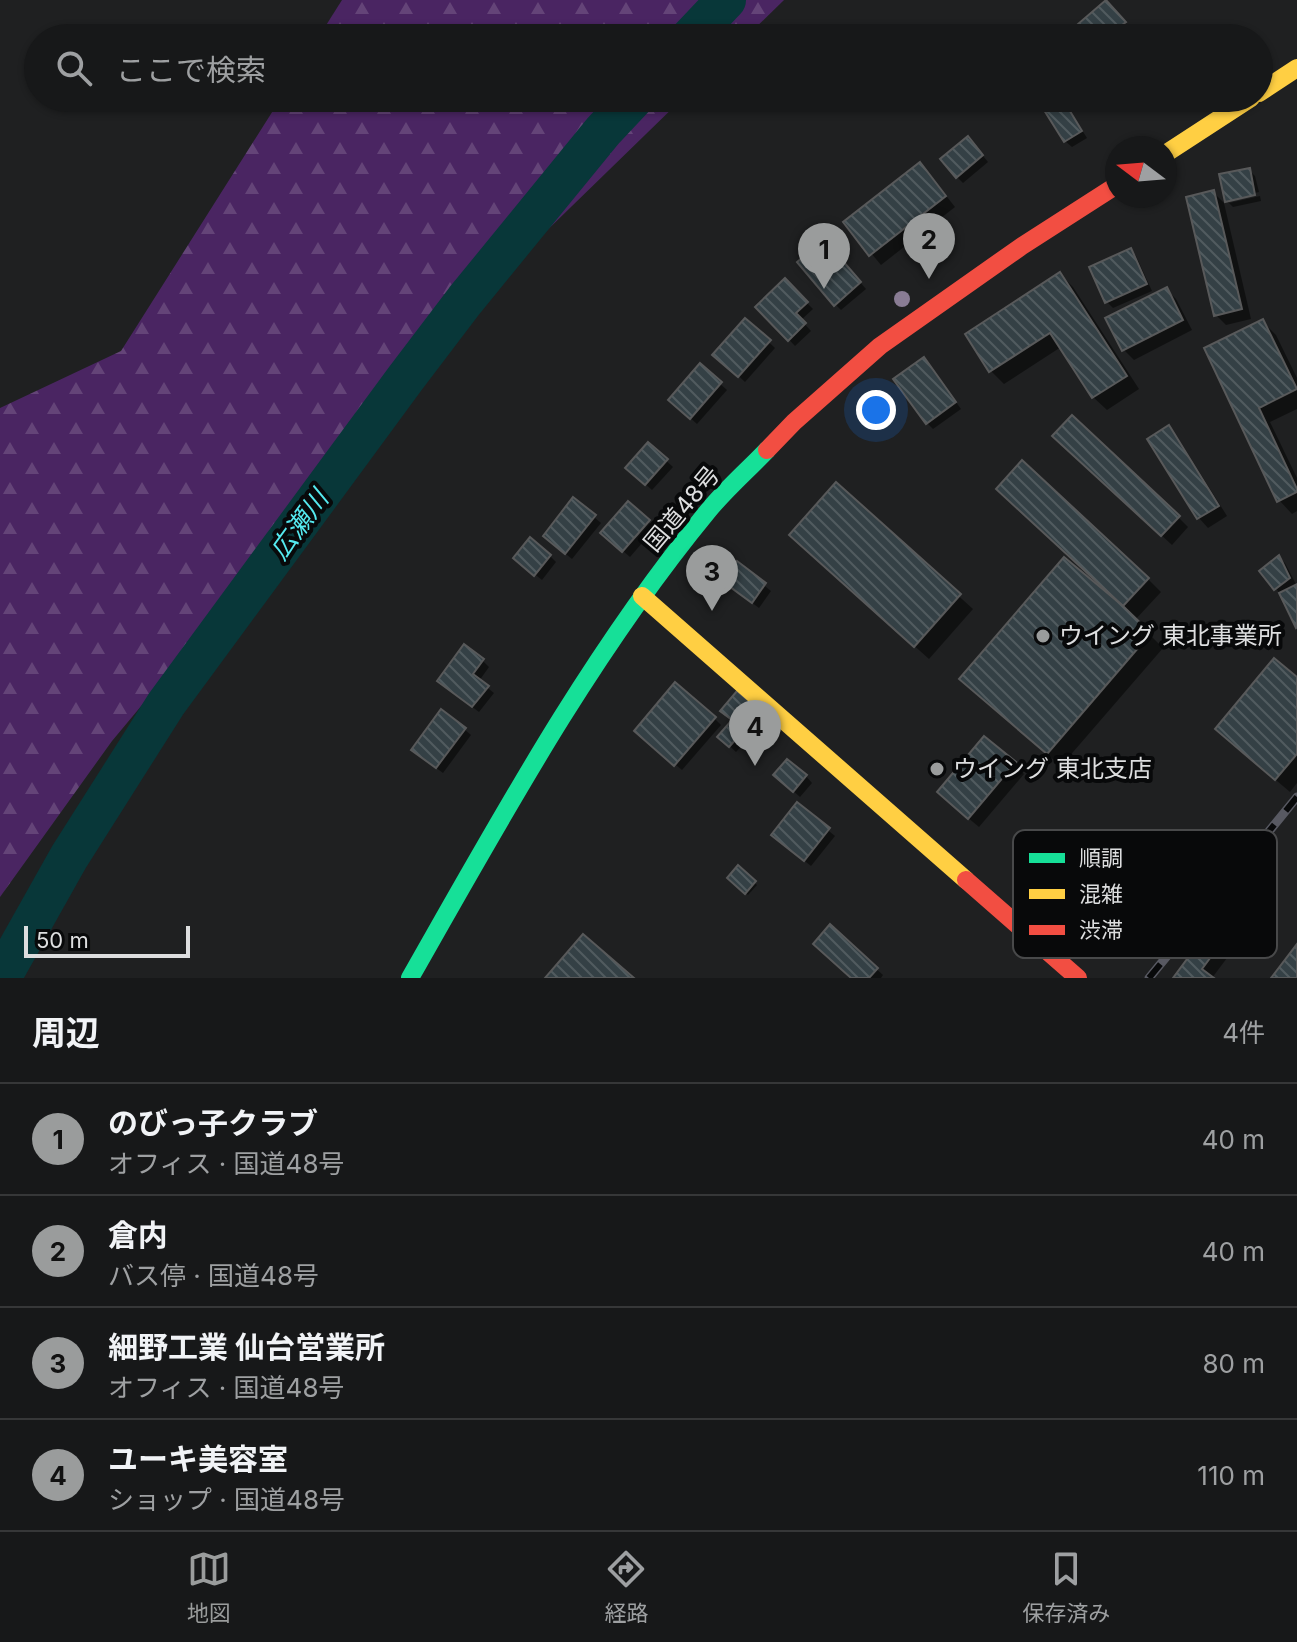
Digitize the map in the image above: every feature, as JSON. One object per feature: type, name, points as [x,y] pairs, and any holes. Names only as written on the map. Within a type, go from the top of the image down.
[{"type":"main road","points":[[1273,84],[1297,68]]},
{"type":"main road","points":[[1177,146],[1230,112]]},
{"type":"main road","name":"国道48号","points":[[410,978],[594,667],[642,596],[710,509],[794,422],[880,346],[1022,246],[1105,193]]},
{"type":"main road","points":[[642,596],[1013,921]]},
{"type":"main road","points":[[1055,958],[1078,978]]},
{"type":"green space","points":[[342,0],[784,0],[759,24],[327,24]]},
{"type":"green space","points":[[272,112],[669,112],[497,279],[112,741],[0,897],[0,408],[121,351]]},
{"type":"building","points":[[1106,0],[1126,22],[1123,24],[1078,24]]},
{"type":"building","points":[[1045,112],[1070,112],[1082,131],[1064,142]]},
{"type":"building","points":[[968,136],[983,155],[956,178],[940,159]]},
{"type":"building","points":[[920,162],[946,196],[869,256],[843,222]]},
{"type":"building","points":[[1250,168],[1255,195],[1225,202],[1219,174]]},
{"type":"building","points":[[1214,190],[1242,309],[1214,316],[1186,197]]},
{"type":"building","points":[[824,239],[861,282],[834,306],[797,262]]},
{"type":"building","points":[[1131,248],[1147,284],[1105,303],[1089,267]]},
{"type":"building","points":[[1060,272],[1127,376],[1092,398],[1050,333],[989,372],[965,334]]},
{"type":"building","points":[[785,278],[808,302],[796,313],[806,323],[788,341],[755,307]]},
{"type":"building","points":[[1167,287],[1183,320],[1122,351],[1105,318]]},
{"type":"building","points":[[745,318],[771,340],[738,377],[712,355]]},
{"type":"building","points":[[1263,319],[1297,389],[1259,408],[1297,489],[1297,492],[1277,502],[1204,348]]},
{"type":"building","points":[[924,357],[956,402],[926,424],[893,379]]},
{"type":"building","points":[[700,363],[722,382],[690,419],[668,400]]},
{"type":"building","points":[[1072,415],[1180,516],[1161,536],[1052,436]]},
{"type":"building","points":[[1169,425],[1219,506],[1197,519],[1147,439]]},
{"type":"building","points":[[648,442],[668,459],[645,485],[625,468]]},
{"type":"building","points":[[1022,460],[1149,578],[1123,606],[996,489]]},
{"type":"building","points":[[836,482],[961,594],[914,647],[789,535]]},
{"type":"building","points":[[573,497],[596,515],[565,554],[543,536]]},
{"type":"building","points":[[628,501],[650,520],[622,552],[600,533]]},
{"type":"building","points":[[530,537],[551,555],[534,576],[513,558]]},
{"type":"building","points":[[1279,555],[1290,578],[1274,590],[1259,571]]},
{"type":"building","points":[[1064,557],[1151,633],[1047,754],[959,679]]},
{"type":"building","points":[[737,561],[766,583],[752,603],[722,581]]},
{"type":"building","points":[[1297,584],[1297,627],[1296,628],[1279,593]]},
{"type":"building","points":[[464,644],[484,659],[473,674],[489,686],[472,707],[437,681]]},
{"type":"building","points":[[1274,658],[1297,677],[1297,754],[1275,780],[1215,729]]},
{"type":"building","points":[[675,682],[716,717],[674,766],[634,731]]},
{"type":"building","points":[[737,691],[761,711],[729,747],[717,737],[732,720],[720,711]]},
{"type":"building","points":[[441,709],[466,728],[436,768],[411,750]]},
{"type":"building","points":[[984,736],[1016,762],[968,819],[937,792]]},
{"type":"building","points":[[787,759],[807,775],[793,792],[773,775]]},
{"type":"building","points":[[797,802],[830,828],[804,861],[771,835]]},
{"type":"building","points":[[738,865],[756,881],[745,894],[727,878]]},
{"type":"building","points":[[830,924],[878,968],[869,978],[851,978],[813,944]]},
{"type":"building","points":[[583,934],[634,978],[545,978]]},
{"type":"building","points":[[1297,944],[1297,978],[1271,978]]},
{"type":"building","points":[[1188,958],[1210,958],[1202,969],[1214,978],[1173,978]]},
{"type":"waterway","name":"広瀬川","points":[[703,24],[726,0]]},
{"type":"waterway","name":"広瀬川","points":[[1,978],[69,857],[166,704],[465,300],[621,112]]},
{"type":"railway","points":[[1270,830],[1297,797]]},
{"type":"railway","points":[[1149,978],[1165,958]]},
{"type":"traffic: fast","points":[[410,978],[549,738],[625,621],[708,511],[767,450]]},
{"type":"traffic: slow","points":[[1273,84],[1297,68]]},
{"type":"traffic: slow","points":[[1177,146],[1230,112]]},
{"type":"traffic: slow","points":[[642,596],[966,880]]},
{"type":"traffic: jam","points":[[767,450],[880,346],[1022,246],[1105,193]]},
{"type":"traffic: jam","points":[[966,880],[1013,921]]},
{"type":"traffic: jam","points":[[1055,958],[1078,978]]},
{"type":"place","name":"倉内","points":[[929,279]]},
{"type":"place","name":"のびっ子クラブ","points":[[824,289]]},
{"type":"place","name":"細野工業 仙台営業所","points":[[712,611]]},
{"type":"place","name":"ウイング 東北事業所","points":[[1043,636]]},
{"type":"place","name":"ユーキ美容室","points":[[755,766]]},
{"type":"place","name":"ウイング 東北支店","points":[[937,769]]}]
